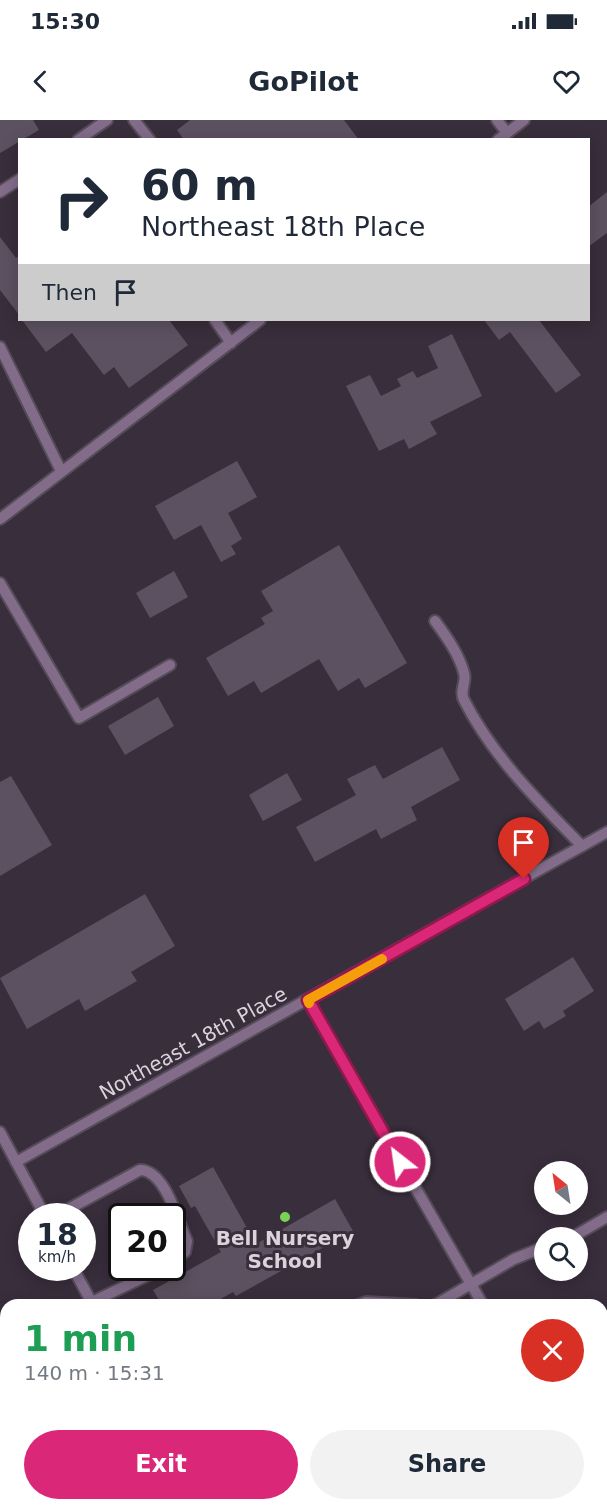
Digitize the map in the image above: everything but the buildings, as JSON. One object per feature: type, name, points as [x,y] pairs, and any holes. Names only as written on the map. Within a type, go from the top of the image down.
[{"type":"lane","points":[[81,138],[107,120]]},
{"type":"lane","points":[[134,120],[148,138]]},
{"type":"lane","points":[[497,120],[502,136],[524,120]]},
{"type":"lane","points":[[0,192],[18,180]]},
{"type":"lane","points":[[217,321],[231,343]]},
{"type":"lane","points":[[0,519],[259,321]]},
{"type":"lane","points":[[0,347],[61,471]]},
{"type":"lane","points":[[0,583],[79,718],[170,666]]},
{"type":"lane","points":[[435,621],[447,638],[465,675],[462,696],[480,731],[505,765],[582,846]]},
{"type":"lane","name":"Northeast 18th Place","points":[[16,1162],[607,832]]},
{"type":"lane","points":[[308,1000],[479,1299]]},
{"type":"lane","points":[[0,1132],[38,1203]]},
{"type":"lane","points":[[80,1203],[140,1170],[147,1170],[159,1178],[170,1203]]},
{"type":"lane","points":[[588,1228],[607,1217]]},
{"type":"lane","points":[[445,1299],[514,1258],[534,1251]]},
{"type":"lane","points":[[80,1281],[90,1299]]},
{"type":"lane","points":[[103,1299],[138,1281]]},
{"type":"slow traffic","points":[[309,1003],[308,1000],[382,959]]},
{"type":"place","name":"Bell Nursery School","points":[[285,1217]]},
{"type":"route","points":[[400,1162],[308,1000],[524,879]]}]
